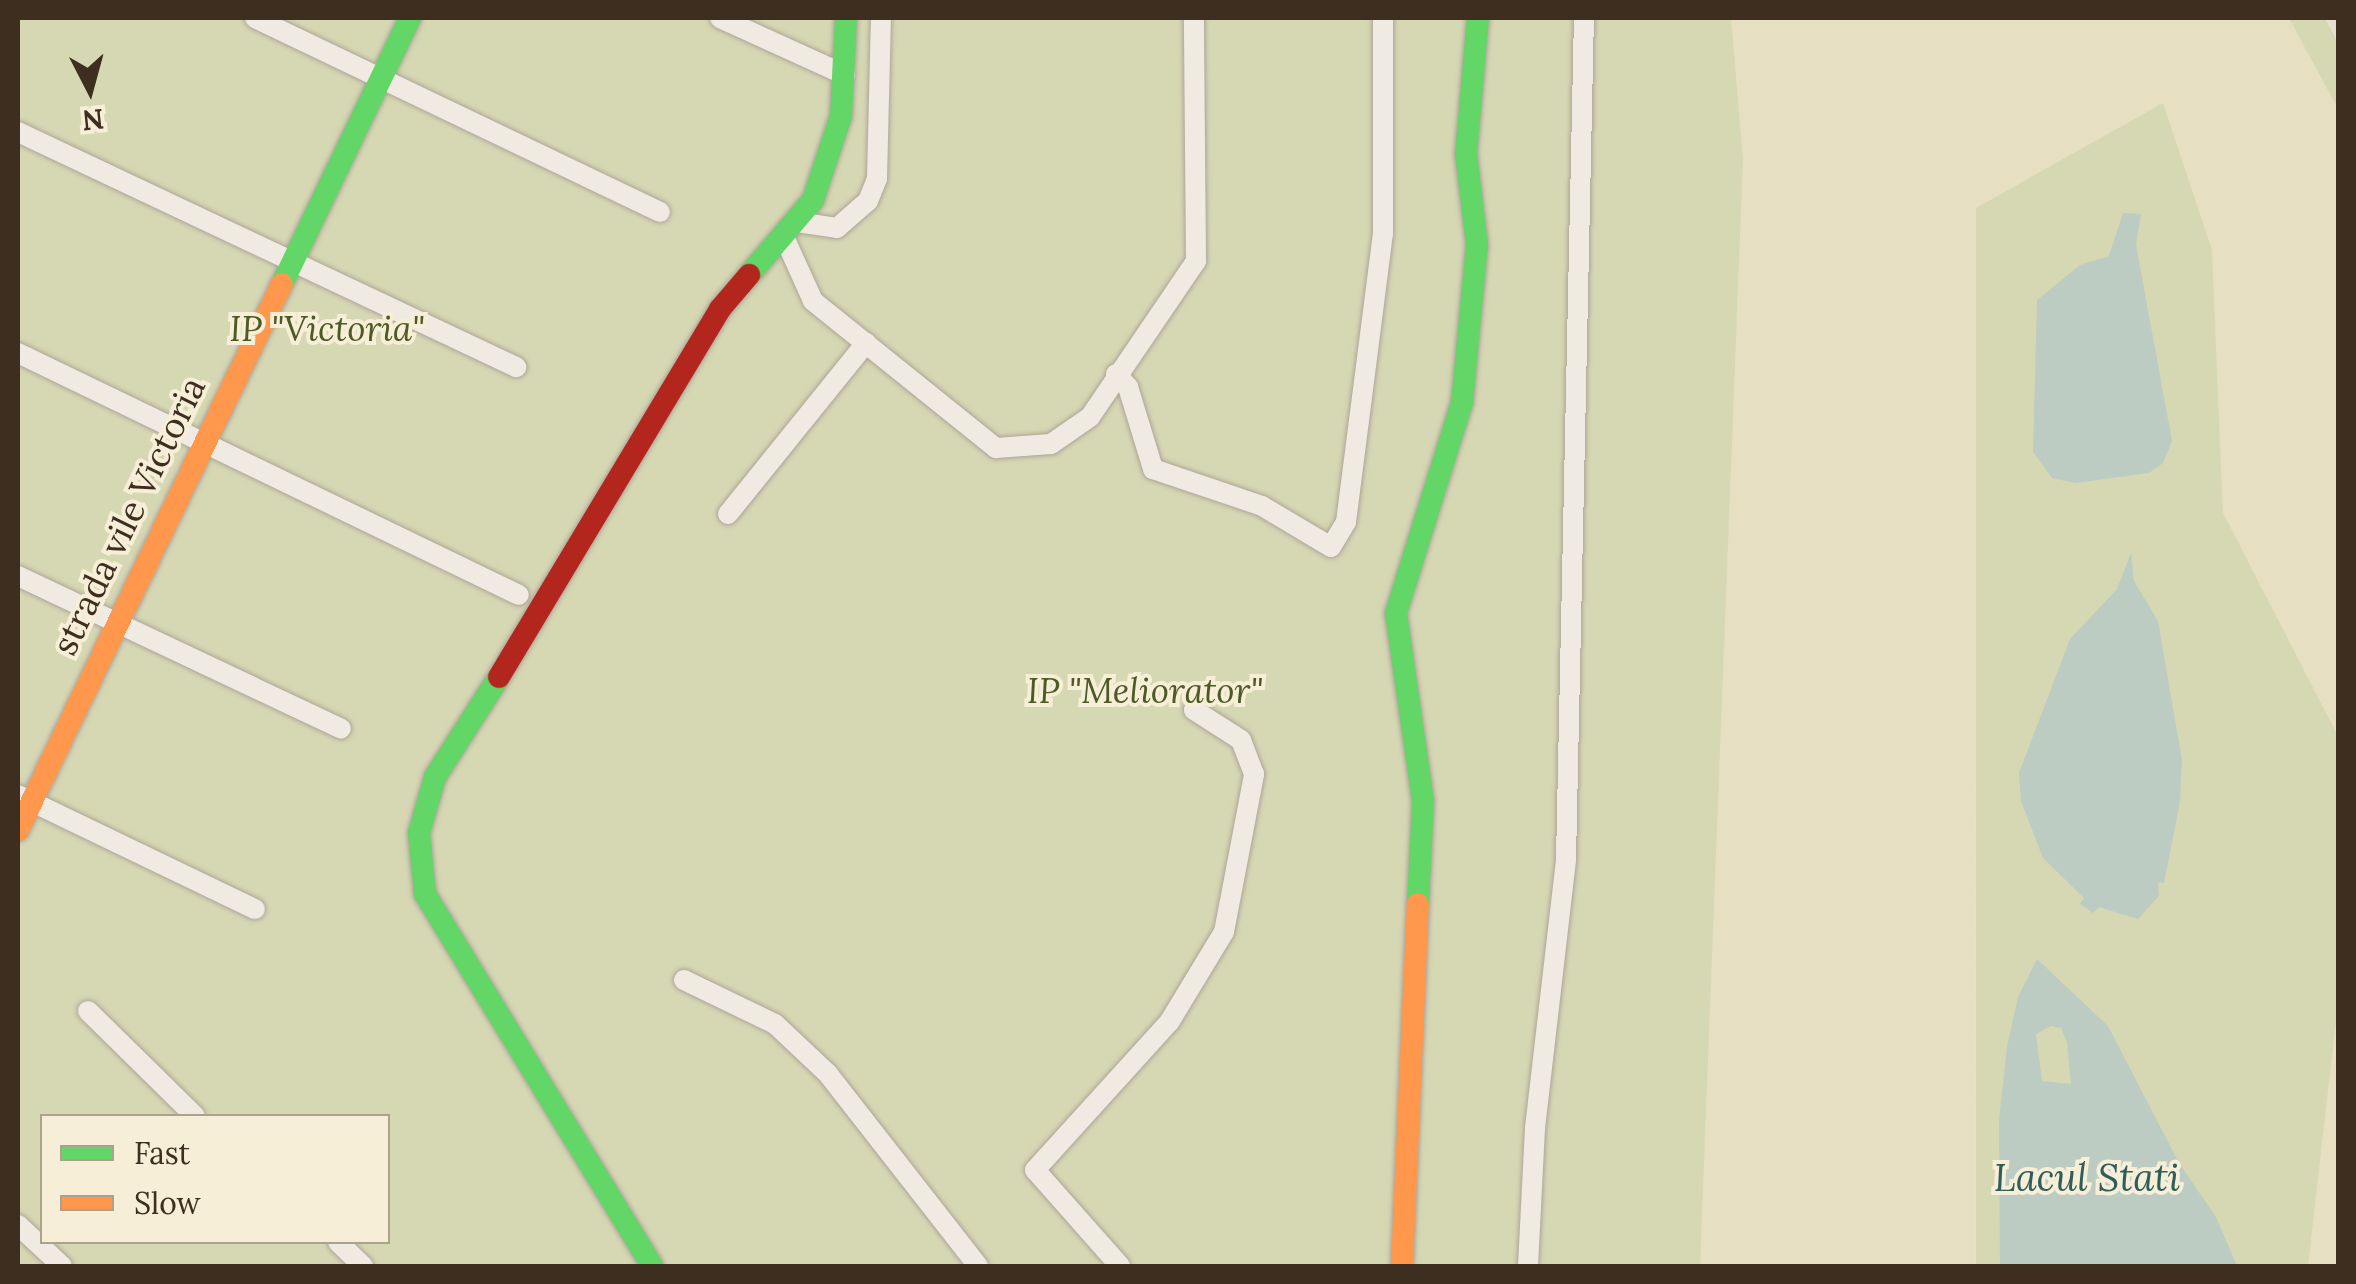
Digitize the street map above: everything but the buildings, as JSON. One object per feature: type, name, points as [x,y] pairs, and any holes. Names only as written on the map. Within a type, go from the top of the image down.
[{"type":"street","points":[[255,18],[660,212]]},
{"type":"street","name":"strada vile Victoria","points":[[18,830],[24,798],[115,622],[410,18]]},
{"type":"street","points":[[720,18],[845,75]]},
{"type":"street","points":[[652,1266],[425,894],[420,834],[434,777],[544,607],[720,308],[792,230],[813,200],[841,116],[846,18]]},
{"type":"street","points":[[792,230],[837,228],[868,201],[877,179],[881,18]]},
{"type":"street","points":[[792,230],[814,301],[996,448],[1052,444],[1090,417],[1116,374],[1142,349],[1196,261],[1194,18]]},
{"type":"street","points":[[1116,374],[1128,387],[1153,469],[1262,506],[1330,547],[1346,522],[1384,234],[1383,18]]},
{"type":"street","points":[[1402,1266],[1423,801],[1396,612],[1462,404],[1477,245],[1466,154],[1478,18]]},
{"type":"street","points":[[1528,1266],[1535,1128],[1566,860],[1584,18]]},
{"type":"street","points":[[18,132],[516,368]]},
{"type":"street","points":[[728,514],[866,343]]},
{"type":"street","points":[[18,354],[205,440],[519,594]]},
{"type":"street","points":[[18,576],[341,729]]},
{"type":"street","points":[[1120,1266],[1035,1170],[1170,1021],[1224,932],[1254,774],[1241,740],[1194,710]]},
{"type":"street","points":[[24,798],[255,910]]},
{"type":"street","points":[[684,980],[775,1024],[828,1074],[978,1266]]},
{"type":"street","points":[[88,1011],[194,1114]]},
{"type":"street","points":[[18,1225],[62,1266]]},
{"type":"street","points":[[340,1244],[363,1266]]},
{"type":"shaded area","points":[[1731,18],[2289,18],[2338,109],[2338,736],[2223,513],[2212,250],[1976,209],[1975,1266],[1700,1266],[1743,159]]},
{"type":"shaded area","points":[[2338,1004],[2338,1266],[2308,1266]]},
{"type":"green space","name":"IP \"Meliorator\"","points":[[18,18],[1731,18],[1743,159],[1700,1266],[18,1266]]},
{"type":"green space","points":[[2289,18],[2325,18],[2338,43],[2338,109]]},
{"type":"green space","points":[[2163,103],[2212,250],[2223,513],[2338,736],[2338,1004],[2308,1266],[1976,1266],[1976,208]]},
{"type":"water","points":[[2123,213],[2141,214],[2136,245],[2172,441],[2163,463],[2149,473],[2075,483],[2052,478],[2033,452],[2037,300],[2080,265],[2109,256]]},
{"type":"water","points":[[2131,553],[2134,581],[2158,621],[2182,760],[2180,802],[2164,883],[2158,882],[2159,896],[2138,919],[2099,907],[2093,913],[2080,904],[2084,898],[2043,858],[2021,801],[2019,773],[2070,639],[2117,589]]},
{"type":"water","name":"Lacul Stati","points":[[2037,959],[2108,1026],[2179,1163],[2216,1217],[2237,1266],[2000,1266],[1999,1119],[2007,1047],[2018,997]],"holes":[[[2051,1026],[2061,1028],[2067,1043],[2071,1084],[2042,1081],[2036,1034]]]},
{"type":"traffic: fast","points":[[282,284],[410,18]]},
{"type":"traffic: fast","points":[[749,275],[813,200],[841,116],[846,18]]},
{"type":"traffic: fast","points":[[1418,904],[1423,801],[1396,613],[1462,403],[1477,245],[1466,154],[1478,18]]},
{"type":"traffic: fast","points":[[499,677],[435,777],[419,833],[425,894],[652,1266]]},
{"type":"traffic: slow","points":[[18,830],[282,284]]},
{"type":"traffic: slow","points":[[1402,1266],[1418,904]]},
{"type":"traffic: jam","points":[[499,677],[720,309],[749,275]]},
{"type":"park label","name":"IP \"Victoria\"","points":[[327,329]]}]
